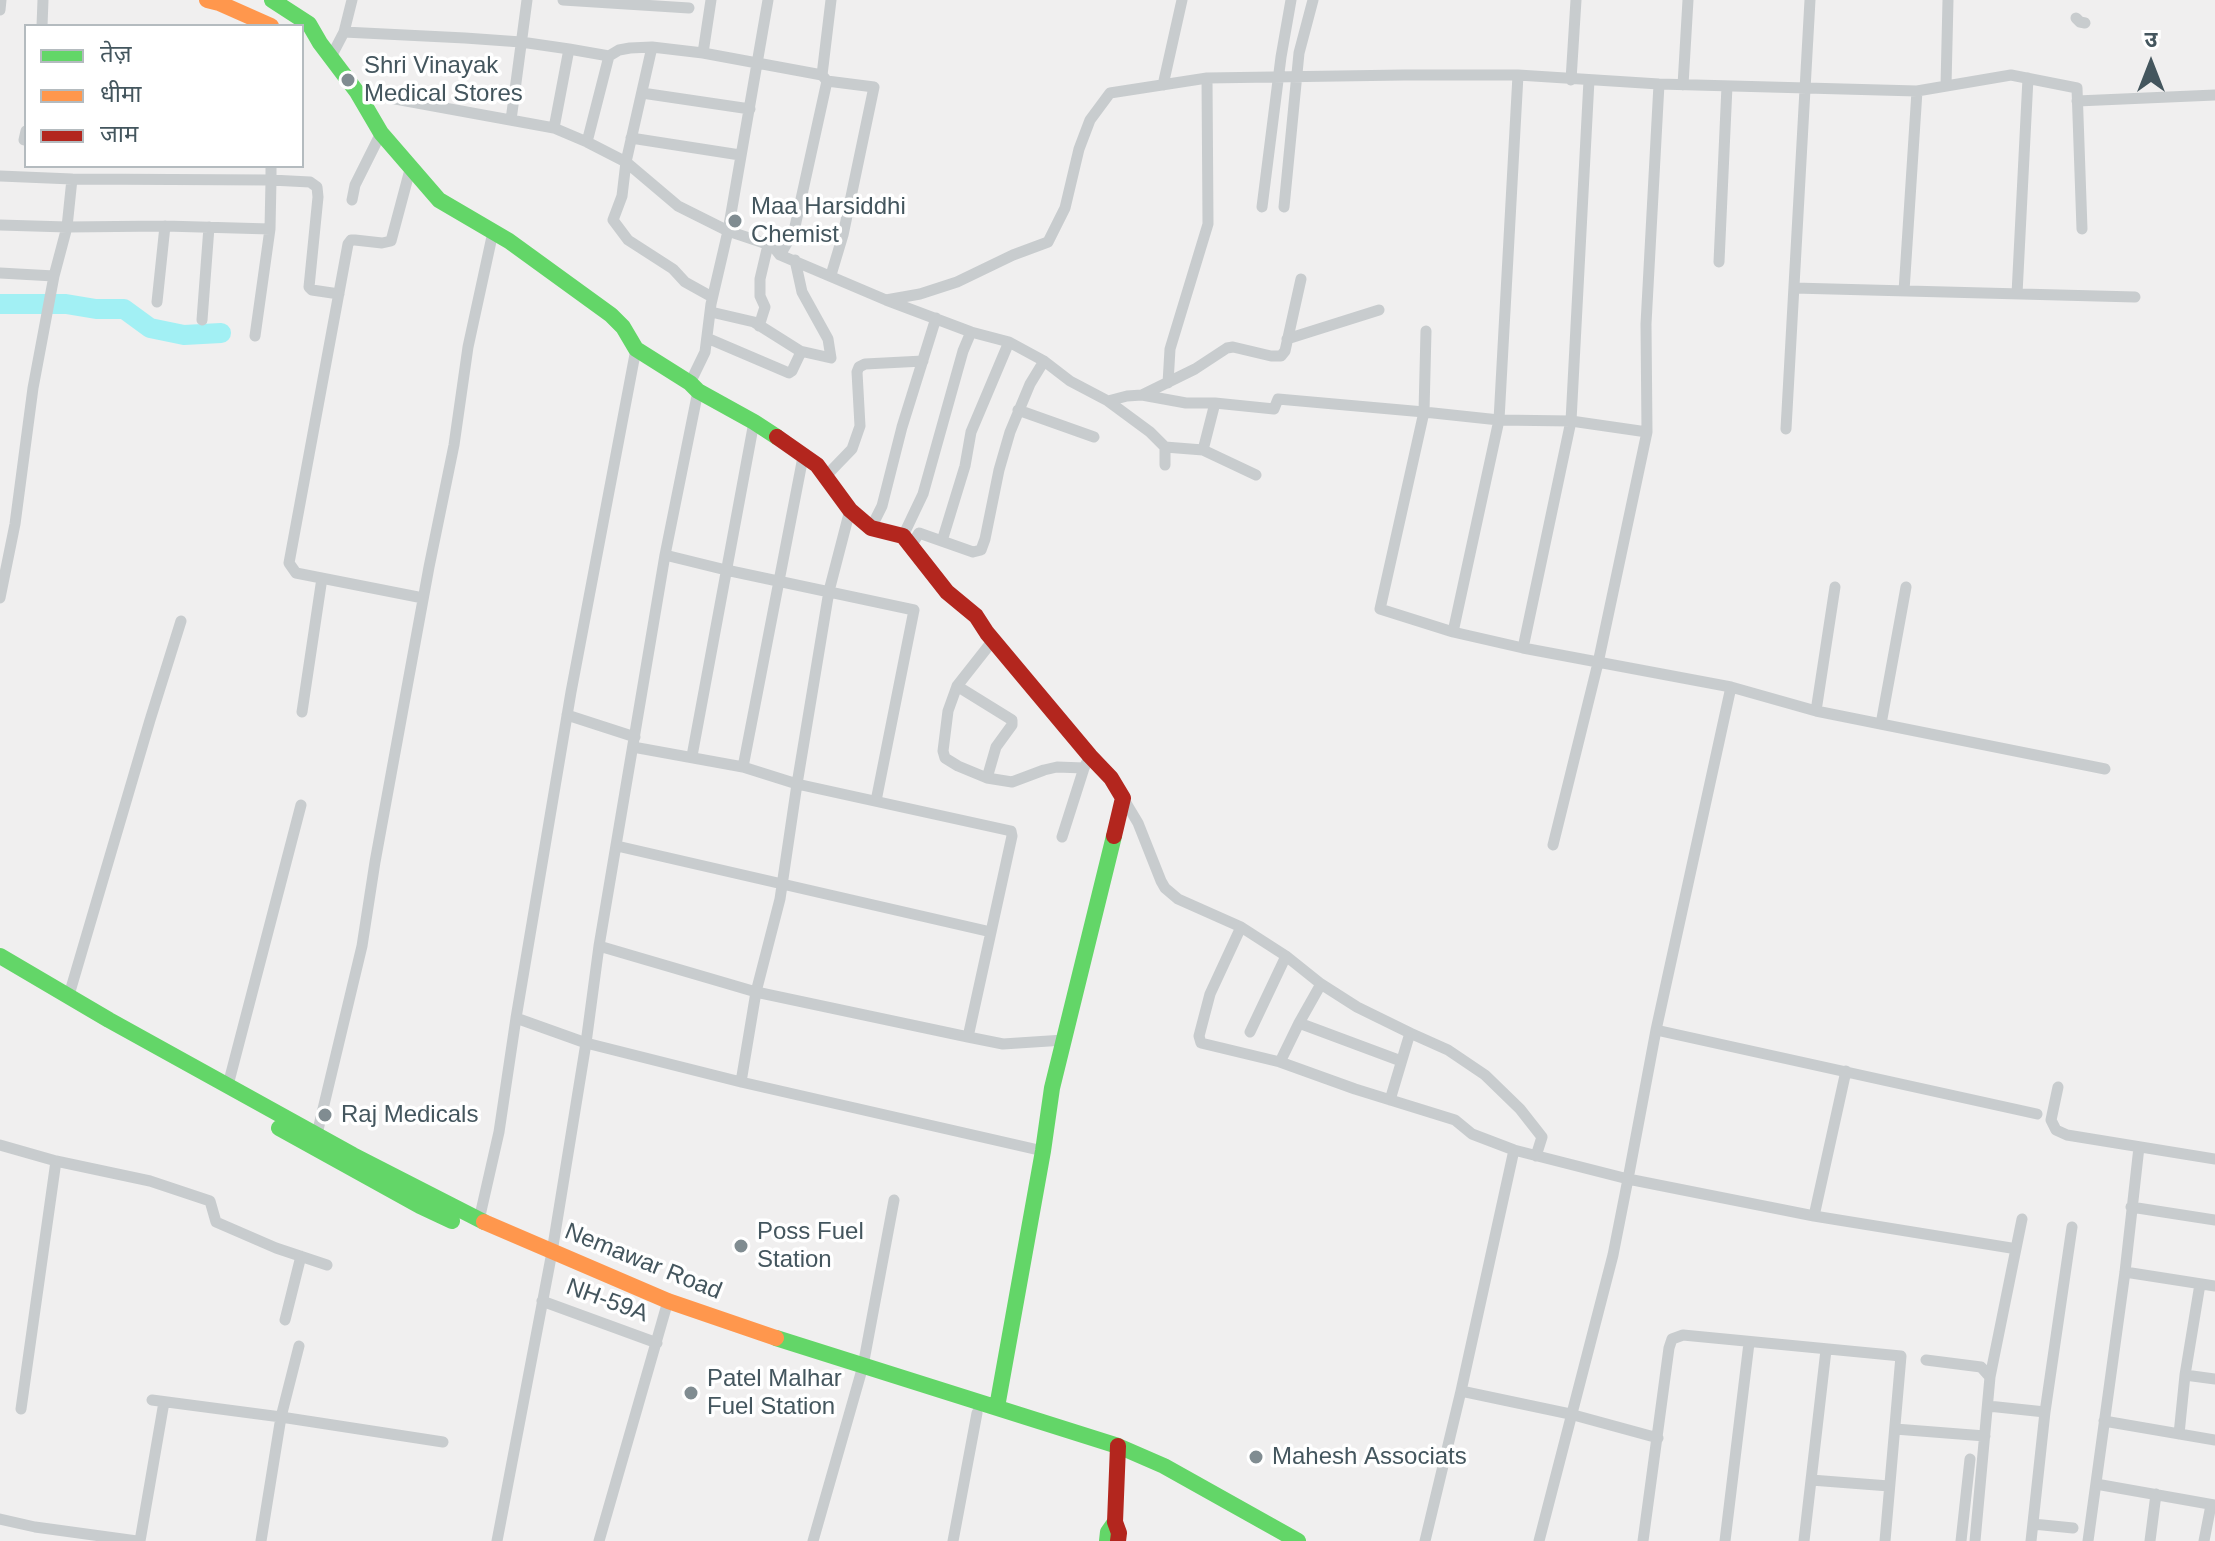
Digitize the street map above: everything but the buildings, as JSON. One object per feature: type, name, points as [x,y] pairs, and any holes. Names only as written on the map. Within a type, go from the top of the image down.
[{"type":"main road","points":[[207,0],[266,24]]},
{"type":"main road","points":[[272,0],[309,24],[357,92],[381,133],[439,200],[509,241],[611,315],[623,327],[636,349],[817,465],[850,510],[871,528],[907,541],[947,592],[976,616],[1087,762],[1111,778],[1123,798],[1052,1088],[997,1407]]},
{"type":"main road","points":[[304,44],[320,43]]},
{"type":"main road","name":"Nemawar Road","points":[[2,963],[69,995],[317,1134],[346,1158],[479,1220],[550,1258]]},
{"type":"main road","name":"Nemawar Road","points":[[2,963],[346,1158],[420,1206],[667,1307],[688,1321],[997,1407],[1164,1466],[1298,1541]]},
{"type":"main road","name":"Nemawar Road","points":[[862,1371],[977,1413],[1118,1451],[1277,1541]]},
{"type":"main road","points":[[1118,1451],[1115,1522],[1118,1541]]},
{"type":"main road","points":[[1107,1541],[1108,1532],[1115,1522]]},
{"type":"street","points":[[0,10],[1,0]]},
{"type":"street","points":[[42,24],[43,0]]},
{"type":"street","points":[[331,57],[344,32],[352,0]]},
{"type":"street","points":[[511,120],[527,0]]},
{"type":"street","points":[[563,0],[689,8]]},
{"type":"street","points":[[703,53],[711,0]]},
{"type":"street","points":[[497,1541],[550,1258],[599,946],[694,387],[705,352],[712,297],[728,231],[768,0]]},
{"type":"street","points":[[780,255],[794,231],[824,78],[831,0]]},
{"type":"street","points":[[1163,85],[1182,0]]},
{"type":"street","points":[[1262,207],[1291,0]]},
{"type":"street","points":[[1284,207],[1299,53],[1313,0]]},
{"type":"street","points":[[1571,80],[1576,0]]},
{"type":"street","points":[[1683,85],[1688,0]]},
{"type":"street","points":[[1786,429],[1810,0]]},
{"type":"street","points":[[1946,86],[1948,0]]},
{"type":"street","points":[[344,32],[521,42],[609,56],[619,50],[652,47],[703,53],[874,87],[843,235],[831,275]]},
{"type":"street","points":[[652,47],[626,162],[622,196],[613,220],[628,240],[673,269],[685,282],[712,297]]},
{"type":"street","points":[[554,128],[569,49]]},
{"type":"street","points":[[587,142],[609,56]]},
{"type":"street","points":[[886,300],[920,294],[957,282],[1048,242],[1065,208],[1079,149],[1090,120],[1110,93],[1207,78],[1518,75],[1683,85],[1917,91],[2011,75],[2077,88],[2082,229]]},
{"type":"street","points":[[1453,632],[1499,420],[1518,75]]},
{"type":"street","points":[[1168,383],[1170,349],[1208,224],[1207,78]]},
{"type":"street","points":[[2017,294],[2028,78]]},
{"type":"street","points":[[1523,648],[1571,421],[1589,80]]},
{"type":"street","points":[[1553,845],[1598,663],[1647,432],[1646,324],[1659,84]]},
{"type":"street","points":[[1719,262],[1727,86]]},
{"type":"street","points":[[1904,291],[1917,91]]},
{"type":"street","points":[[357,92],[554,128],[587,142],[626,162],[678,206],[728,231],[773,246],[780,255],[886,300],[971,332],[1009,342],[1108,401],[1165,447],[1203,450],[1256,475]]},
{"type":"street","points":[[642,93],[750,109]]},
{"type":"street","points":[[2077,101],[2215,95]]},
{"type":"street","points":[[352,200],[355,185],[381,133]]},
{"type":"street","points":[[631,138],[740,155]]},
{"type":"street","points":[[411,166],[391,241],[351,240],[348,244],[289,558],[290,567],[296,573],[423,598]]},
{"type":"street","points":[[255,336],[270,229],[271,168]]},
{"type":"street","points":[[0,176],[310,182],[316,185],[318,197],[309,287],[339,294]]},
{"type":"street","points":[[0,598],[4,552],[15,524],[33,388],[54,276],[67,227],[72,179]]},
{"type":"street","points":[[0,225],[270,229]]},
{"type":"street","points":[[157,302],[165,226]]},
{"type":"street","points":[[202,320],[209,227]]},
{"type":"street","points":[[317,1134],[362,946],[423,598],[454,445],[468,347],[493,232]]},
{"type":"street","points":[[759,326],[765,307],[760,296],[760,279],[768,245]]},
{"type":"street","points":[[711,312],[754,322],[801,352],[831,358],[828,339],[802,292],[795,260]]},
{"type":"street","points":[[0,273],[54,276]]},
{"type":"street","points":[[1142,395],[1195,369],[1227,348],[1278,357],[1285,351],[1301,279]]},
{"type":"street","points":[[1794,288],[2135,297]]},
{"type":"street","points":[[1287,339],[1379,310]]},
{"type":"street","points":[[871,528],[882,506],[902,427],[936,318]]},
{"type":"street","points":[[1426,331],[1424,412],[1380,609],[1453,632],[1523,648],[1731,687],[1816,711],[2105,769]]},
{"type":"street","points":[[907,541],[971,332]]},
{"type":"street","points":[[707,338],[789,373],[801,352]]},
{"type":"street","points":[[942,541],[965,466],[971,432],[1009,342]]},
{"type":"street","points":[[479,1220],[499,1132],[567,715],[636,349]]},
{"type":"street","points":[[825,477],[852,449],[860,426],[859,367],[865,364],[923,361]]},
{"type":"street","points":[[907,541],[919,533],[973,552],[981,550],[999,470],[1018,410],[1044,361]]},
{"type":"street","points":[[1108,401],[1142,395],[1186,403],[1274,409],[1278,399],[1499,420],[1571,421],[1647,432]]},
{"type":"street","points":[[1203,450],[1215,403]]},
{"type":"street","points":[[1018,410],[1094,437]]},
{"type":"street","points":[[692,756],[754,422]]},
{"type":"street","points":[[1165,447],[1165,465]]},
{"type":"street","points":[[743,767],[803,457]]},
{"type":"street","points":[[741,1082],[756,992],[780,899],[829,591],[850,510]]},
{"type":"street","points":[[665,555],[914,610],[876,801]]},
{"type":"street","points":[[302,712],[322,578]]},
{"type":"street","points":[[1816,711],[1835,587]]},
{"type":"street","points":[[1881,724],[1906,587]]},
{"type":"street","points":[[69,995],[181,621]]},
{"type":"street","points":[[994,639],[957,686],[948,711],[944,755],[958,766],[987,778],[1012,782],[1044,770],[1087,762],[1062,837]]},
{"type":"street","points":[[957,686],[1012,720],[1012,725],[996,747],[987,778]]},
{"type":"street","points":[[1539,1541],[1613,1255],[1656,1030],[1731,687]]},
{"type":"street","points":[[567,715],[634,742],[743,767],[797,784],[1011,831],[968,1037]]},
{"type":"street","points":[[1123,798],[1138,823],[1165,888],[1178,899],[1241,927],[1357,1007],[1448,1050],[1485,1075],[1520,1109],[1542,1137],[1536,1156]]},
{"type":"street","points":[[228,1085],[301,805]]},
{"type":"street","points":[[617,846],[991,932]]},
{"type":"street","points":[[1241,927],[1210,994],[1201,1021],[1201,1043],[1280,1062],[1455,1120],[1472,1134],[1536,1156],[1628,1179],[1814,1216],[2011,1248]]},
{"type":"street","points":[[599,946],[756,992],[968,1037],[1003,1044],[1064,1040]]},
{"type":"street","points":[[1250,1032],[1286,956]]},
{"type":"street","points":[[1280,1062],[1321,984]]},
{"type":"street","points":[[516,1018],[586,1043],[1043,1151]]},
{"type":"street","points":[[1299,1023],[1401,1061]]},
{"type":"street","points":[[1656,1030],[2037,1114]]},
{"type":"street","points":[[1390,1100],[1410,1033]]},
{"type":"street","points":[[1814,1216],[1846,1071]]},
{"type":"street","points":[[2058,1087],[2051,1120],[2056,1130],[2067,1135],[2215,1159]]},
{"type":"street","points":[[0,1145],[56,1161],[150,1181],[210,1201],[216,1222],[276,1248],[327,1265]]},
{"type":"street","points":[[2088,1541],[2139,1147]]},
{"type":"street","points":[[1425,1541],[1514,1150]]},
{"type":"street","points":[[21,1409],[56,1161]]},
{"type":"street","points":[[813,1541],[862,1371],[894,1200]]},
{"type":"street","points":[[2131,1207],[2215,1220]]},
{"type":"street","points":[[1975,1541],[1990,1377],[2022,1219]]},
{"type":"street","points":[[2031,1541],[2045,1412],[2072,1227]]},
{"type":"street","points":[[285,1320],[301,1256]]},
{"type":"street","points":[[2125,1272],[2215,1286]]},
{"type":"street","points":[[2179,1434],[2200,1284]]},
{"type":"street","name":"NH-59A","points":[[542,1301],[657,1343]]},
{"type":"street","points":[[599,1541],[667,1307]]},
{"type":"street","points":[[1643,1541],[1669,1348],[1672,1339],[1683,1335],[1901,1356],[1885,1541]]},
{"type":"street","points":[[1725,1541],[1749,1343]]},
{"type":"street","points":[[261,1541],[281,1417],[299,1346]]},
{"type":"street","points":[[1804,1541],[1826,1350]]},
{"type":"street","points":[[1926,1360],[1981,1367],[1990,1377]]},
{"type":"street","points":[[2185,1375],[2215,1379]]},
{"type":"street","points":[[1461,1391],[1570,1414],[1658,1438]]},
{"type":"street","points":[[0,1519],[138,1541],[158,1401],[443,1442]]},
{"type":"street","points":[[1988,1406],[2045,1412]]},
{"type":"street","points":[[953,1541],[977,1413]]},
{"type":"street","points":[[2104,1421],[2215,1440]]},
{"type":"street","points":[[1895,1429],[1985,1436]]},
{"type":"street","points":[[1961,1541],[1970,1459]]},
{"type":"street","points":[[1811,1480],[1889,1486]]},
{"type":"street","points":[[2096,1484],[2213,1505],[2204,1541]]},
{"type":"street","points":[[2150,1541],[2156,1494]]},
{"type":"street","points":[[2033,1524],[2073,1528]]},
{"type":"waterway","points":[[0,304],[66,304],[96,309],[124,309],[150,328],[184,335],[221,333]]},
{"type":"traffic: fast","points":[[272,0],[309,24],[357,92],[381,133],[439,200],[509,241],[611,315],[623,327],[636,349],[698,391],[777,437]]},
{"type":"traffic: fast","points":[[997,1407],[1052,1088],[1114,836]]},
{"type":"traffic: fast","points":[[0,956],[353,1155],[484,1222]]},
{"type":"traffic: fast","points":[[279,1128],[452,1221]]},
{"type":"traffic: fast","points":[[776,1338],[1118,1446],[1164,1466],[1298,1541]]},
{"type":"traffic: fast","points":[[1107,1541],[1108,1532],[1115,1522]]},
{"type":"traffic: slow","points":[[207,0],[266,24]]},
{"type":"traffic: slow","points":[[484,1222],[668,1301],[776,1338]]},
{"type":"traffic: jam","points":[[777,437],[817,465],[850,510],[871,528],[903,536],[947,592],[976,616],[987,633],[1111,778],[1123,798],[1114,836]]},
{"type":"traffic: jam","points":[[1118,1446],[1115,1522],[1118,1541]]},
{"type":"place","name":"Shri Vinayak Medical Stores","points":[[348,80]]},
{"type":"place","name":"Maa Harsiddhi Chemist","points":[[735,221]]},
{"type":"place","name":"Raj Medicals","points":[[325,1115]]},
{"type":"place","name":"Poss Fuel Station","points":[[741,1246]]},
{"type":"place","name":"Patel Malhar Fuel Station","points":[[691,1393]]},
{"type":"place","name":"Mahesh Associats","points":[[1256,1457]]}]
